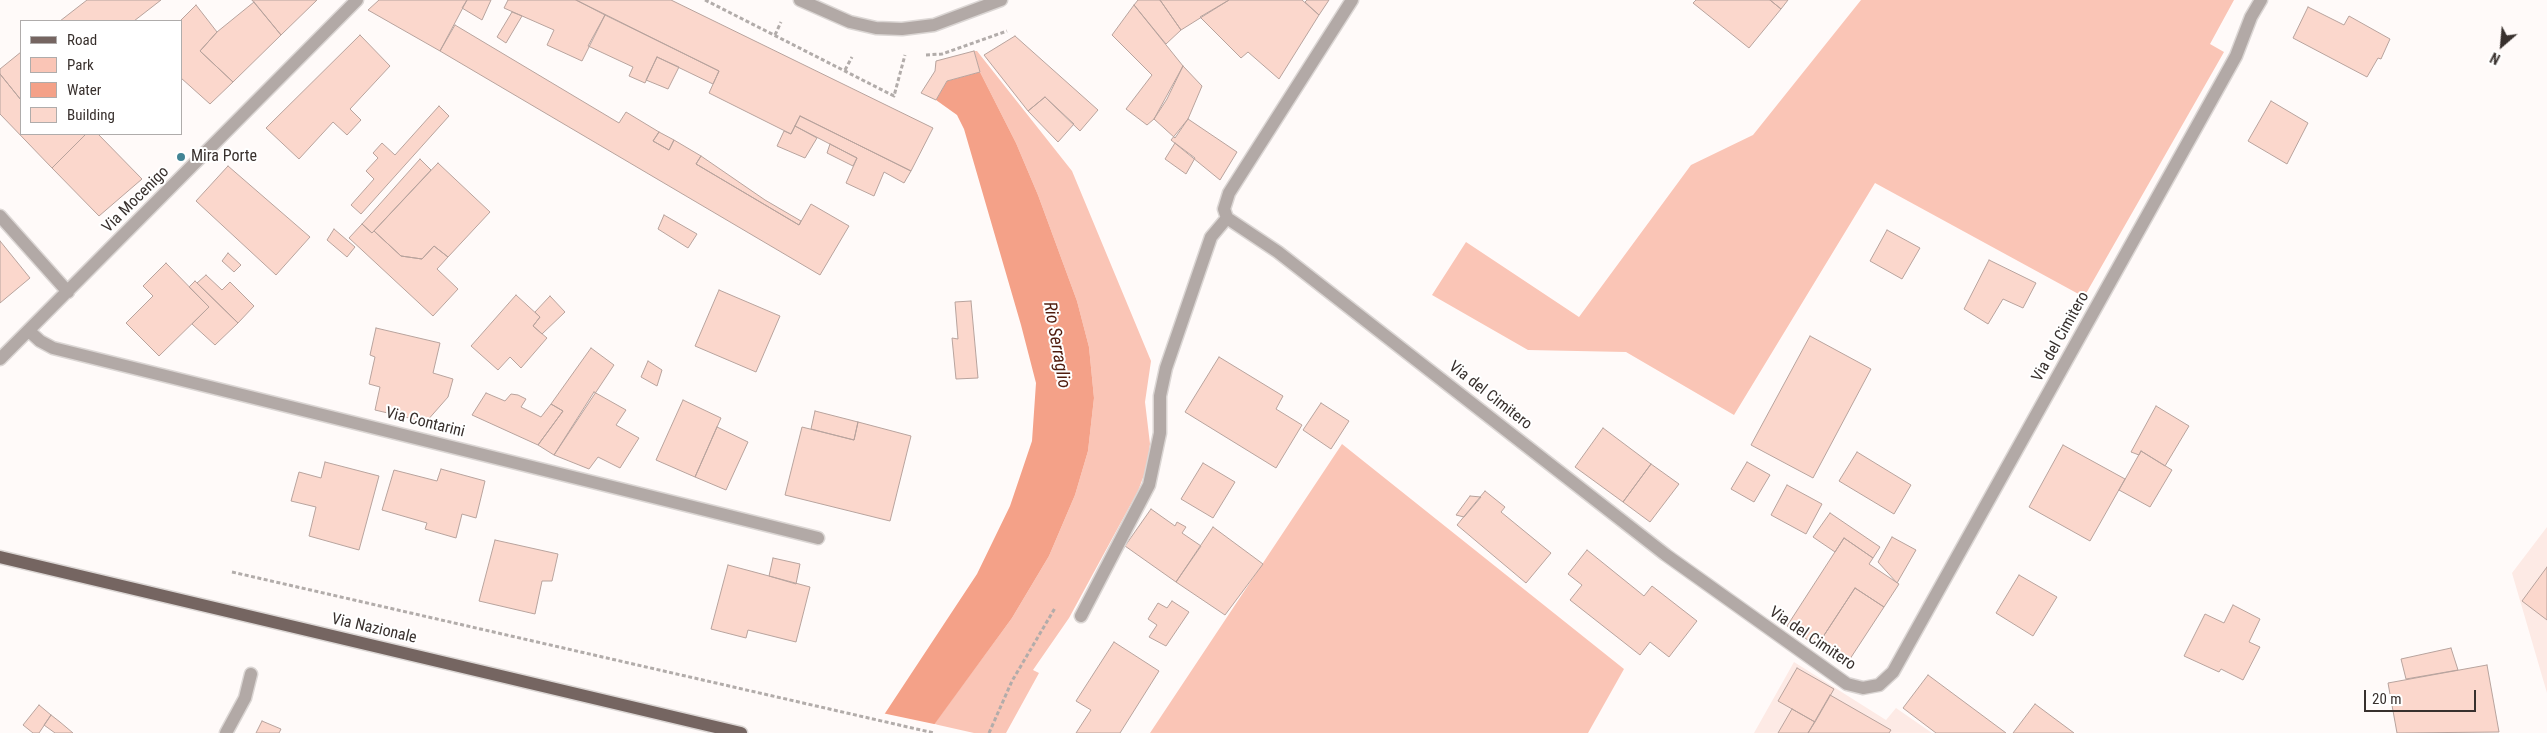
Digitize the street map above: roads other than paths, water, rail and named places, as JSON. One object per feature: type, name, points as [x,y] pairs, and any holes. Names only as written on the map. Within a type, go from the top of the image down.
[{"type":"main road","name":"Via Nazionale","points":[[0,557],[741,733]]},
{"type":"street","name":"Via Mocenigo","points":[[0,359],[357,0]]},
{"type":"street","points":[[800,0],[850,22],[876,28],[902,29],[934,25],[1001,0]]},
{"type":"street","points":[[1081,616],[1149,485],[1160,433],[1160,396],[1166,368],[1212,237],[1227,218],[1224,209],[1228,193],[1352,0]]},
{"type":"street","name":"Via del Cimitero","points":[[1227,218],[1278,252],[1706,584],[1847,684],[1863,688],[1873,688],[1893,672],[2236,56],[2251,17],[2261,0]]},
{"type":"street","points":[[0,216],[68,292]]},
{"type":"street","name":"Via Contarini","points":[[29,331],[40,341],[53,348],[818,538]]},
{"type":"street","points":[[226,733],[245,698],[251,674]]},
{"type":"water","name":"Rio Serraglio","points":[[980,72],[1016,143],[1038,195],[1077,301],[1089,347],[1094,398],[1088,451],[1075,495],[1049,556],[1012,618],[928,733],[872,733],[977,574],[1010,506],[1032,441],[1036,383],[1021,325],[964,129],[957,115],[936,100],[947,81]]},
{"type":"place","name":"Mira Porte","points":[[181,157]]}]
